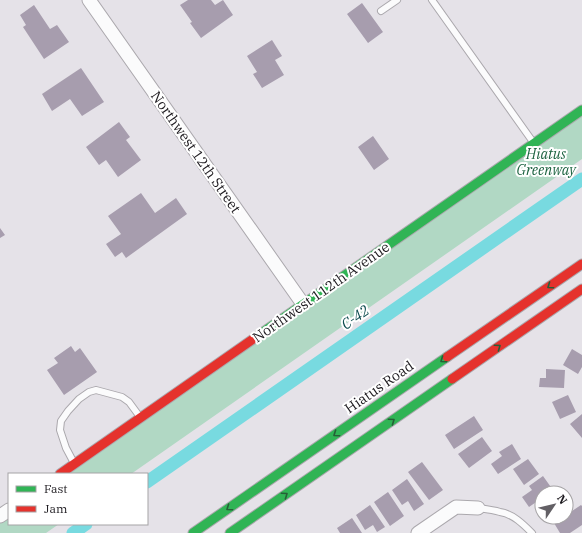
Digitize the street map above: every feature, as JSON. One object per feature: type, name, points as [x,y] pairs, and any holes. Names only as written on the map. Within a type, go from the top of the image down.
[{"type":"main road","name":"Northwest 112th Avenue","points":[[61,473],[582,110]]},
{"type":"main road","name":"Hiatus Road","points":[[193,533],[582,264]]},
{"type":"main road","points":[[230,533],[582,289]]},
{"type":"street","name":"Northwest 12th Street","points":[[89,0],[303,304]]},
{"type":"street","points":[[418,533],[456,507],[478,508]]},
{"type":"lane","points":[[381,11],[397,0]]},
{"type":"lane","points":[[432,0],[534,143]]},
{"type":"lane","points":[[74,464],[66,448],[60,430],[61,421],[79,399],[89,392],[96,390],[122,397],[129,402],[140,418]]},
{"type":"lane","points":[[478,508],[509,515],[519,521],[532,533]]},
{"type":"green space","name":"Hiatus Greenway","points":[[582,114],[582,159],[132,473],[70,473]]},
{"type":"green space","points":[[8,517],[8,525],[58,525],[46,533],[0,533],[0,522]]},
{"type":"building","points":[[188,0],[211,0],[215,5],[223,0],[233,15],[201,38],[190,23],[192,22],[180,5]]},
{"type":"building","points":[[362,3],[383,32],[368,43],[347,14]]},
{"type":"building","points":[[34,5],[50,29],[57,25],[69,42],[44,59],[23,27],[26,25],[20,15]]},
{"type":"building","points":[[272,40],[282,56],[275,60],[284,75],[262,88],[253,74],[257,72],[247,56]]},
{"type":"building","points":[[81,68],[104,102],[82,116],[70,99],[52,111],[42,94]]},
{"type":"building","points":[[119,122],[130,137],[126,140],[141,160],[118,177],[106,160],[99,165],[86,147]]},
{"type":"building","points":[[373,136],[389,159],[374,170],[358,147]]},
{"type":"building","points":[[141,193],[155,213],[176,198],[187,214],[126,258],[122,252],[115,257],[106,244],[121,234],[108,216]]},
{"type":"building","points":[[0,228],[5,235],[0,238]]},
{"type":"building","points":[[71,346],[75,352],[80,348],[97,372],[64,395],[47,370],[58,363],[54,358]]},
{"type":"building","points":[[572,349],[582,355],[582,367],[578,374],[563,365]]},
{"type":"building","points":[[546,369],[565,370],[564,388],[539,387],[540,378],[546,378]]},
{"type":"building","points":[[568,395],[576,412],[560,419],[552,402]]},
{"type":"building","points":[[582,414],[582,438],[570,424]]},
{"type":"building","points":[[474,416],[483,430],[454,449],[445,435]]},
{"type":"building","points":[[482,437],[492,451],[469,468],[458,454]]},
{"type":"building","points":[[512,444],[521,459],[498,474],[491,464],[502,456],[499,452]]},
{"type":"building","points":[[528,459],[539,474],[524,485],[513,469]]},
{"type":"building","points":[[422,462],[443,490],[429,500],[408,472]]},
{"type":"building","points":[[543,476],[549,485],[534,485],[534,504],[529,507],[522,497],[532,490],[529,486]]},
{"type":"building","points":[[407,479],[424,504],[414,511],[408,501],[402,505],[392,490]]},
{"type":"building","points":[[388,492],[404,516],[390,526],[374,502]]},
{"type":"building","points":[[370,505],[385,527],[377,532],[373,525],[365,530],[356,515]]},
{"type":"building","points":[[581,505],[582,506],[582,525],[570,533],[560,533],[555,525],[574,525],[574,510]]},
{"type":"building","points":[[352,518],[362,533],[340,533],[337,528]]},
{"type":"waterway","name":"C-42","points":[[148,481],[582,179]]},
{"type":"waterway","name":"C-42","points":[[73,533],[85,525]]},
{"type":"traffic: fast","points":[[259,335],[582,110]]},
{"type":"traffic: fast","points":[[193,533],[447,357]]},
{"type":"traffic: fast","points":[[230,533],[452,379]]},
{"type":"traffic: jam","points":[[447,357],[582,264]]},
{"type":"traffic: jam","points":[[452,379],[582,289]]},
{"type":"traffic: jam","points":[[61,473],[259,335]]}]
